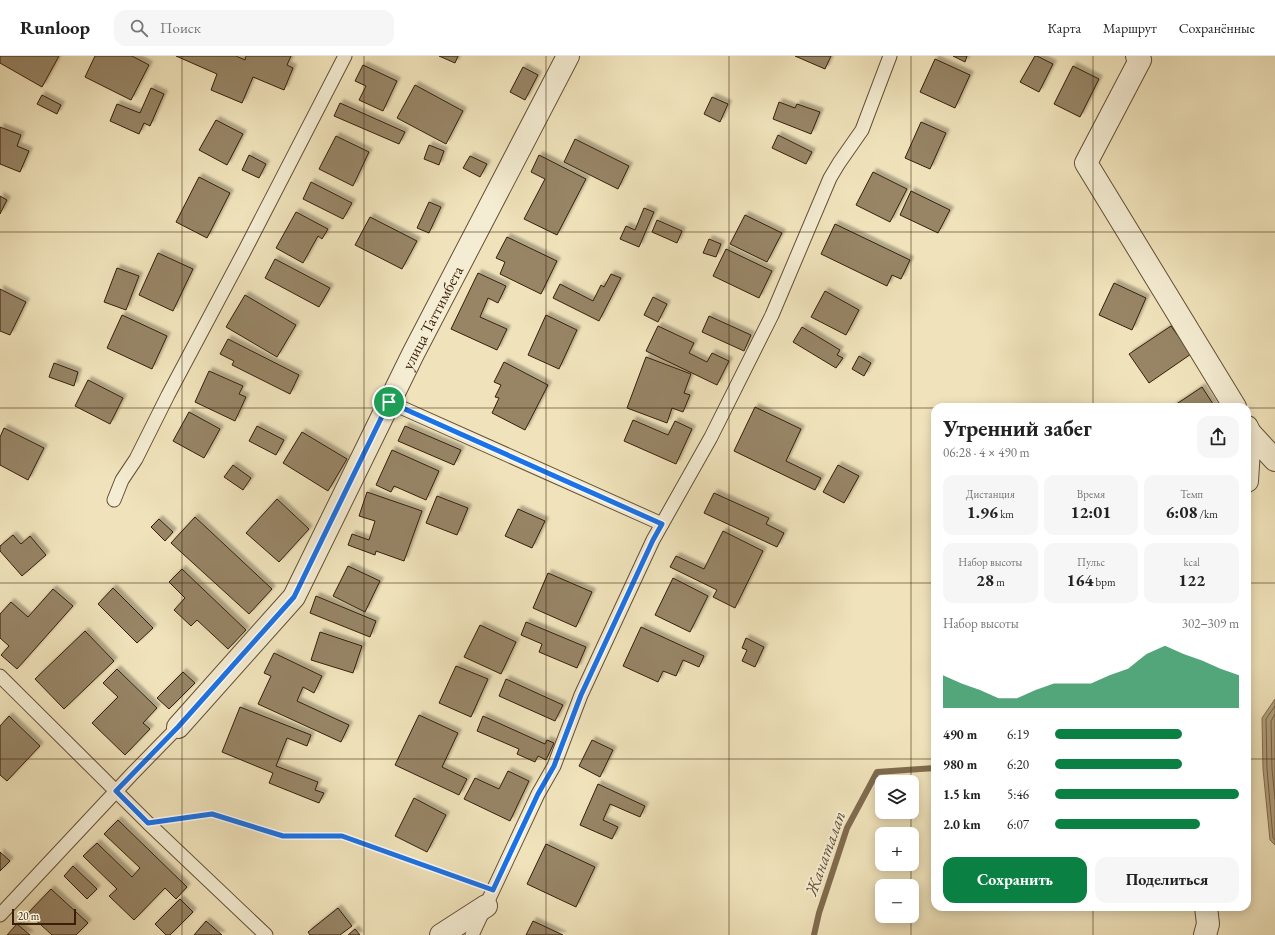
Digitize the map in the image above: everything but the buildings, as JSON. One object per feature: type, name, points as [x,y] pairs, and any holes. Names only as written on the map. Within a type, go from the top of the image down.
[{"type":"street","name":"улица Таттимбета","points":[[178,727],[294,597],[417,346],[568,56]]},
{"type":"street","points":[[1137,56],[1140,60],[1086,163],[1233,403]]},
{"type":"street","points":[[1251,432],[1275,460]]},
{"type":"street","points":[[441,935],[489,898]]},
{"type":"street","points":[[1205,935],[1208,924],[1206,911]]},
{"type":"lane","points":[[114,500],[122,480],[136,460],[168,395],[249,243],[345,56]]},
{"type":"lane","points":[[472,935],[538,794],[554,766],[581,695],[653,540],[711,437],[772,314],[830,178],[862,130],[890,56]]},
{"type":"lane","points":[[389,402],[662,524]]},
{"type":"lane","points":[[0,676],[148,823],[266,935]]},
{"type":"lane","points":[[0,914],[178,727]]},
{"type":"path","points":[[148,823],[212,814],[283,836],[342,836],[489,898]]},
{"type":"water","points":[[1275,699],[1275,845],[1270,840],[1263,769],[1262,718]]},
{"type":"waterway","name":"Жанаталап","points":[[814,935],[819,913],[847,828],[877,772],[931,768]]},
{"type":"route","points":[[389,402],[662,524],[653,540],[581,695],[554,766],[538,794],[493,890],[342,836],[283,836],[212,814],[148,823],[116,791],[178,727],[294,597],[389,402]]}]
